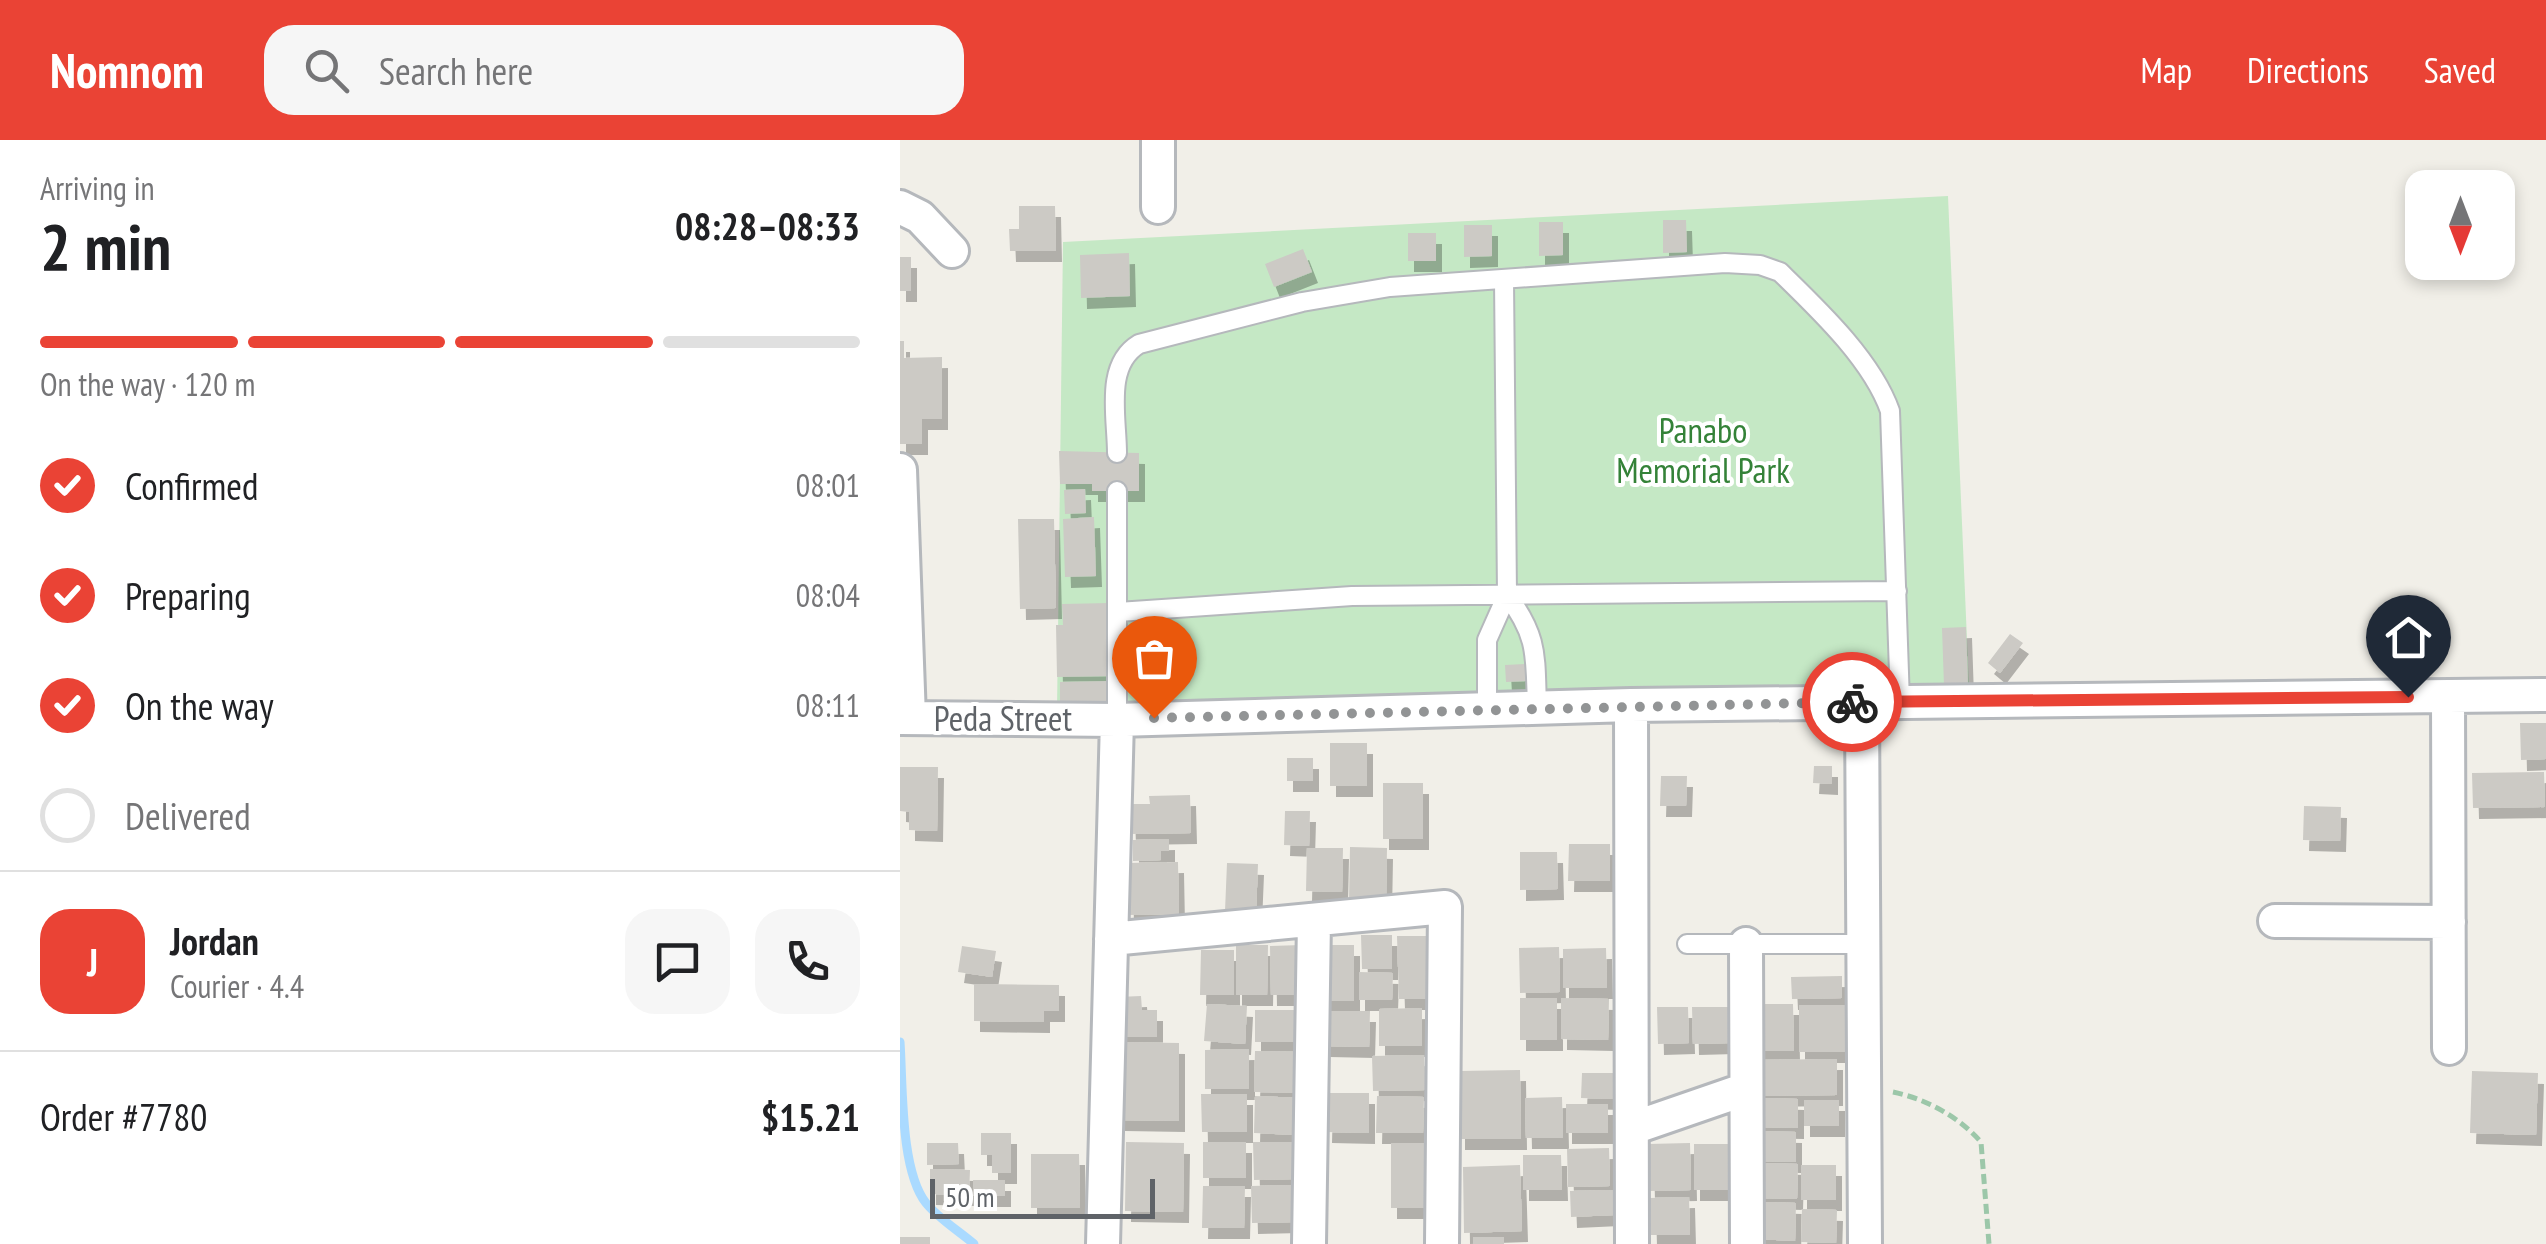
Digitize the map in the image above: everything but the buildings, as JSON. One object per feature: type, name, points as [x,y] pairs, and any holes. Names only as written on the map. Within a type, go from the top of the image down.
[{"type":"street","points":[[1158,140],[1158,207]]},
{"type":"street","points":[[900,207],[920,218],[952,251]]},
{"type":"street","points":[[900,470],[904,718]]},
{"type":"street","name":"Peda Street","points":[[904,718],[1118,720],[1632,705],[2546,694]]},
{"type":"street","points":[[2448,697],[2449,1048]]},
{"type":"street","points":[[1862,702],[1865,1244]]},
{"type":"street","points":[[1632,705],[1632,1244]]},
{"type":"street","points":[[1103,1244],[1118,720]]},
{"type":"street","points":[[1112,940],[1445,908],[1442,1244]]},
{"type":"street","points":[[1309,1244],[1314,920]]},
{"type":"street","points":[[2274,922],[2448,922]]},
{"type":"street","points":[[1746,944],[1747,1244]]},
{"type":"street","points":[[1633,1128],[1746,1089]]},
{"type":"lane","points":[[1118,453],[1116,373],[1120,361],[1139,344],[1302,302],[1390,287],[1725,263],[1760,265],[1780,272],[1869,369],[1883,390],[1893,435],[1900,702]]},
{"type":"lane","points":[[1487,708],[1487,640],[1507,595],[1504,280]]},
{"type":"lane","points":[[1118,491],[1118,720]]},
{"type":"lane","points":[[1118,612],[1333,597],[1897,591]]},
{"type":"lane","points":[[1507,595],[1529,627],[1533,641],[1537,707]]},
{"type":"lane","points":[[1687,944],[1864,944]]},
{"type":"path","points":[[1865,1089],[1913,1096],[1939,1108],[1981,1142],[1989,1244]]},
{"type":"green space","name":"Panabo Memorial Park","points":[[1948,196],[1969,687],[1057,711],[1063,242]]},
{"type":"waterway","points":[[900,1042],[904,1126],[911,1170],[931,1209],[974,1244]]},
{"type":"way so far","points":[[1154,718],[1852,702]]},
{"type":"route","points":[[1852,702],[2408,697]]}]
